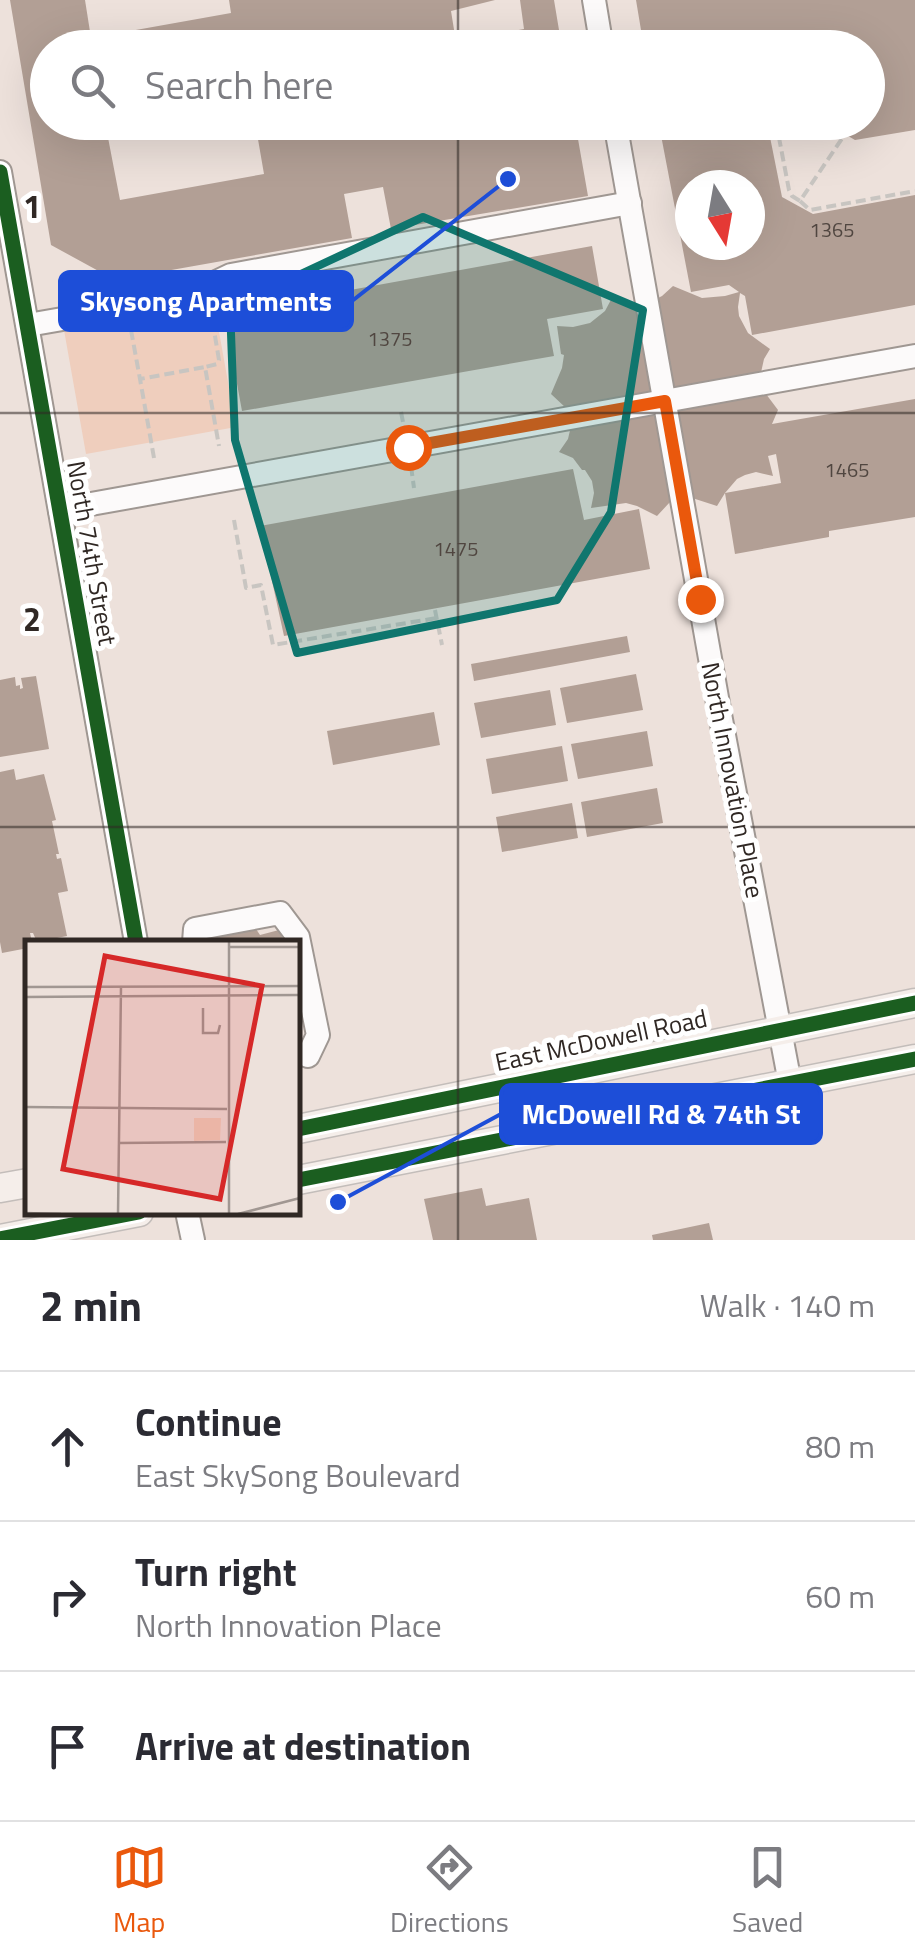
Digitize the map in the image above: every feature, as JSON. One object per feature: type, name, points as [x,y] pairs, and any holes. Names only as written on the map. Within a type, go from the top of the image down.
[{"type":"main road","name":"East McDowell Road","points":[[300,1129],[915,1002]]},
{"type":"main road","points":[[300,1180],[915,1059]]},
{"type":"main road","points":[[0,1188],[25,1183]]},
{"type":"main road","points":[[0,1239],[124,1215]]},
{"type":"street","points":[[594,0],[599,30]]},
{"type":"street","name":"North Innovation Place","points":[[618,140],[790,1083]]},
{"type":"street","name":"North 74th Street","points":[[0,172],[136,940]]},
{"type":"street","points":[[28,325],[183,298],[231,275],[630,204]]},
{"type":"street","points":[[60,511],[915,356]]},
{"type":"street","points":[[194,940],[195,929],[280,914],[299,940]]},
{"type":"street","points":[[300,947],[318,1035],[308,1056]]},
{"type":"street","points":[[188,1215],[193,1240]]},
{"type":"path","points":[[779,140],[788,190],[810,210],[915,191]]},
{"type":"path","points":[[800,201],[840,140]]},
{"type":"path","points":[[140,379],[205,368],[219,360],[206,287]]},
{"type":"path","points":[[127,308],[154,458]]},
{"type":"path","points":[[205,368],[219,446]]},
{"type":"path","points":[[234,520],[246,588],[261,585],[273,645],[437,618]]},
{"type":"path","points":[[436,610],[442,646]]},
{"type":"highlighted area","points":[[423,217],[643,310],[611,512],[557,600],[297,653],[235,440],[230,307]]},
{"type":"shaded area","points":[[213,298],[236,427],[86,454],[64,330],[195,306]]},
{"type":"building","points":[[10,0],[85,0],[90,30],[30,30],[30,120]]},
{"type":"building","points":[[229,0],[495,0],[451,11],[454,30],[136,30],[231,13]]},
{"type":"building","points":[[520,0],[554,0],[559,30],[519,30],[524,29]]},
{"type":"building","points":[[636,0],[915,0],[915,130],[885,135],[885,30],[641,30]]},
{"type":"building","points":[[33,140],[108,140],[120,200],[264,174],[258,140],[578,140],[588,196],[391,229],[383,187],[344,194],[352,238],[115,280],[51,245]]},
{"type":"building","points":[[662,140],[771,140],[782,197],[813,214],[915,195],[915,305],[752,335],[745,296],[740,293],[738,307],[748,333],[770,349],[760,377],[778,410],[772,424],[915,399],[915,517],[829,531],[829,537],[735,554],[725,493],[717,506],[686,496],[670,502],[657,516],[626,503],[591,508],[592,481],[573,458],[559,452],[571,426],[566,408],[551,394],[564,355],[557,326],[590,323],[605,311],[613,296],[644,305],[673,286],[702,298],[739,292],[729,285],[691,292],[685,260],[765,260],[765,170],[675,170],[675,208]],"holes":[[[776,454],[781,483],[725,493],[737,479],[756,472],[773,476],[768,456]]]},
{"type":"building","points":[[592,246],[603,309],[547,319],[554,356],[242,411],[224,313]]},
{"type":"building","points":[[573,469],[584,520],[639,509],[650,569],[284,636],[260,526]]},
{"type":"building","points":[[627,636],[630,652],[474,681],[471,664]]},
{"type":"building","points":[[636,674],[643,710],[567,723],[560,688]]},
{"type":"building","points":[[36,676],[49,749],[0,757],[0,680],[15,677],[20,689],[21,678]]},
{"type":"building","points":[[550,690],[556,725],[481,738],[474,703]]},
{"type":"building","points":[[434,712],[440,745],[333,765],[327,731]]},
{"type":"building","points":[[647,731],[653,766],[578,779],[571,744]]},
{"type":"building","points":[[562,746],[568,781],[492,794],[486,759]]},
{"type":"building","points":[[14,769],[16,780],[44,774],[56,820],[52,821],[57,859],[61,858],[68,891],[58,893],[67,936],[36,940],[30,933],[32,940],[25,940],[25,949],[2,953],[0,942],[0,772]]},
{"type":"building","points":[[657,788],[663,823],[587,837],[581,802]]},
{"type":"building","points":[[572,803],[578,838],[502,852],[496,817]]},
{"type":"building","points":[[256,929],[260,935],[279,930],[283,940],[207,940]]},
{"type":"building","points":[[482,1188],[486,1206],[529,1198],[537,1240],[433,1240],[424,1199]]},
{"type":"building","points":[[344,1199],[346,1207],[332,1210],[330,1202]]},
{"type":"building","points":[[709,1223],[713,1240],[653,1240],[652,1235]]},
{"type":"cycle path","points":[[0,172],[136,940]]},
{"type":"cycle path","points":[[300,1129],[915,1003]]},
{"type":"cycle path","points":[[300,1180],[915,1059]]},
{"type":"cycle path","points":[[0,1239],[124,1215]]},
{"type":"place","name":"Skysong Apartments","points":[[508,179]]},
{"type":"place","name":"McDowell Rd & 74th St","points":[[338,1202]]},
{"type":"route","points":[[408,447],[665,401],[700,599]]}]
